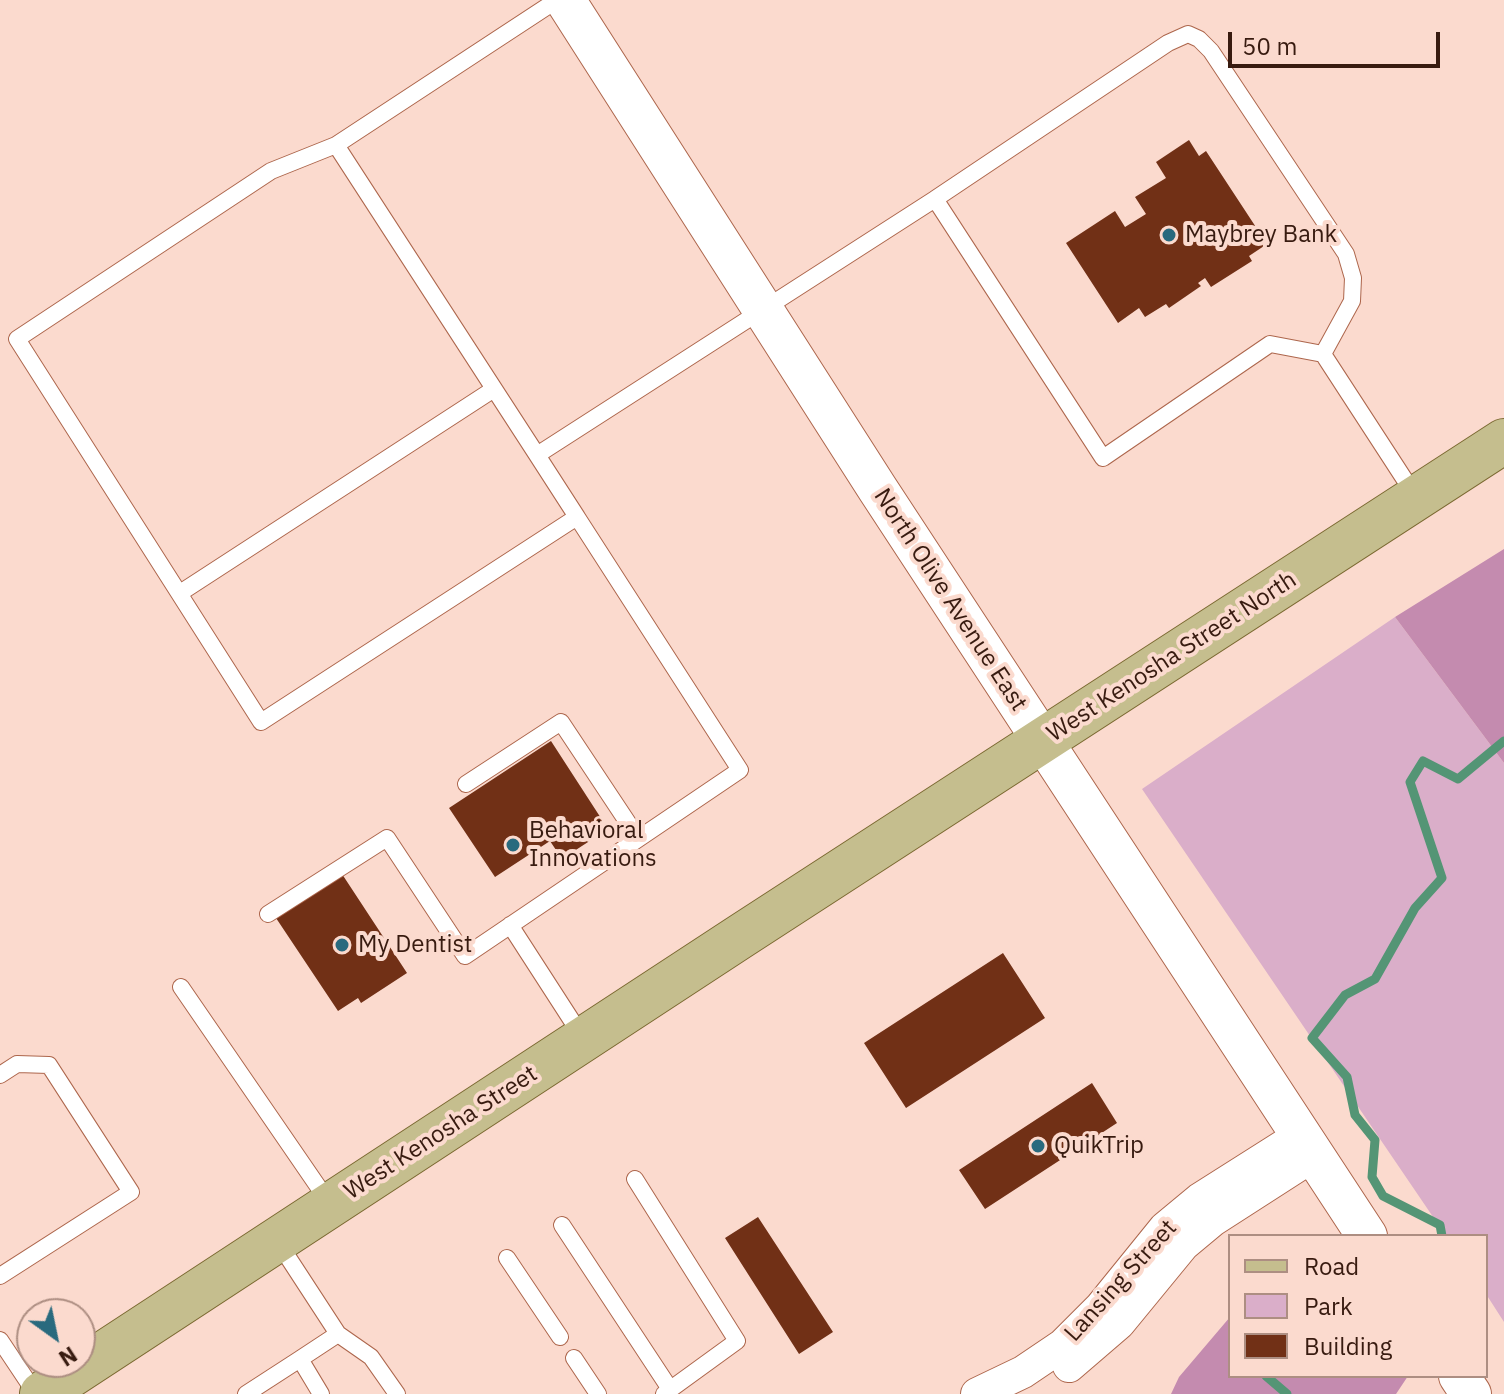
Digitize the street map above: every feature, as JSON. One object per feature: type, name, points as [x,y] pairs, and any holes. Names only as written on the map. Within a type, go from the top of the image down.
[{"type":"main road","name":"West Kenosha Street North","points":[[840,872],[1504,441]]},
{"type":"main road","name":"West Kenosha Street","points":[[39,1394],[840,872]]},
{"type":"street","name":"North Olive Avenue East","points":[[565,0],[1042,741],[1366,1234]]},
{"type":"street","name":"Lansing Street","points":[[977,1394],[1023,1372],[1063,1345],[1101,1307],[1165,1228],[1200,1199],[1307,1145]]},
{"type":"street","name":"Lansing Street","points":[[1026,1394],[1078,1361],[1119,1323],[1183,1245],[1307,1145]]},
{"type":"lane","points":[[557,0],[336,145],[271,171],[17,339],[261,722],[577,517]]},
{"type":"lane","points":[[537,455],[935,199],[1168,43],[1188,34],[1199,39],[1211,51],[1346,254],[1353,278],[1352,301],[1323,354]]},
{"type":"lane","points":[[268,914],[387,838],[465,956],[740,770],[336,145]]},
{"type":"lane","points":[[935,199],[1103,458],[1270,344],[1323,354],[1417,498]]},
{"type":"lane","points":[[180,593],[494,389]]},
{"type":"lane","points":[[466,784],[561,722],[638,838]]},
{"type":"lane","points":[[510,925],[584,1039]]},
{"type":"lane","points":[[181,987],[331,1205]]},
{"type":"lane","points":[[0,1075],[17,1064],[49,1065],[131,1192],[0,1276]]},
{"type":"lane","points":[[562,1225],[667,1392],[737,1341],[635,1179]]},
{"type":"lane","points":[[277,1241],[338,1334],[371,1357],[397,1394]]},
{"type":"lane","points":[[507,1258],[560,1337]]},
{"type":"lane","points":[[246,1394],[338,1334]]},
{"type":"lane","points":[[0,1340],[39,1394]]},
{"type":"lane","points":[[574,1358],[598,1394]]},
{"type":"lane","points":[[300,1359],[321,1394]]},
{"type":"green space","points":[[1395,617],[1504,763],[1504,1322],[1488,1297],[1488,1234],[1445,1234],[1142,789]]},
{"type":"shaded area","points":[[1504,549],[1504,763],[1395,617]]},
{"type":"shaded area","points":[[1228,1319],[1228,1378],[1407,1378],[1396,1394],[1171,1394],[1179,1377]]},
{"type":"building","name":"Maybrey Bank","points":[[1189,140],[1199,156],[1206,151],[1267,244],[1249,256],[1252,261],[1211,287],[1205,278],[1198,283],[1201,286],[1169,308],[1166,304],[1145,317],[1139,308],[1118,323],[1066,243],[1115,211],[1125,227],[1146,214],[1135,197],[1166,178],[1156,162]]},
{"type":"building","points":[[551,741],[608,829],[562,859],[550,841],[495,877],[449,808]]},
{"type":"building","name":"My Dentist","points":[[342,874],[407,973],[361,1003],[358,998],[338,1011],[276,918]]},
{"type":"building","points":[[1003,953],[1045,1018],[906,1108],[864,1043]]},
{"type":"building","name":"QuikTrip","points":[[1092,1083],[1117,1123],[985,1209],[959,1170]]},
{"type":"building","points":[[758,1217],[833,1332],[799,1354],[725,1238]]},
{"type":"waterway","points":[[1442,1234],[1440,1225],[1383,1196],[1372,1177],[1375,1140],[1355,1115],[1347,1077],[1312,1038],[1345,995],[1375,979],[1415,908],[1442,878],[1410,782],[1423,761],[1458,779],[1504,741]]},
{"type":"waterway","points":[[1268,1378],[1287,1394]]},
{"type":"place","name":"Maybrey Bank","points":[[1169,235]]},
{"type":"place","name":"Behavioral Innovations","points":[[513,845]]},
{"type":"place","name":"My Dentist","points":[[342,945]]},
{"type":"place","name":"QuikTrip","points":[[1038,1146]]}]
